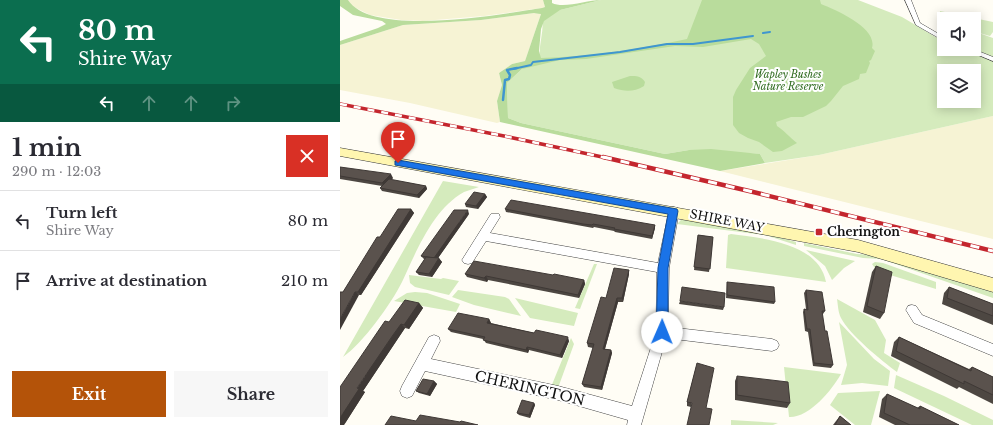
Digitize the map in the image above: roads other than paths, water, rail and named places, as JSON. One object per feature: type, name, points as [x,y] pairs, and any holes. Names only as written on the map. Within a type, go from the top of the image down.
[{"type":"street","points":[[908,0],[918,24],[937,35]]},
{"type":"street","points":[[981,54],[993,59]]},
{"type":"street","name":"SHIRE WAY","points":[[341,153],[674,211],[858,246],[993,285]]},
{"type":"street","name":"CHERINGTON","points":[[422,364],[558,393],[636,420],[662,332],[663,268],[674,211]]},
{"type":"street","points":[[468,260],[495,217]]},
{"type":"street","points":[[483,236],[663,268]]},
{"type":"street","points":[[912,310],[918,319],[993,350]]},
{"type":"street","points":[[662,332],[772,344]]},
{"type":"street","points":[[407,391],[434,341]]},
{"type":"waterway","points":[[763,33],[770,32]]},
{"type":"waterway","points":[[513,69],[531,65],[533,62],[620,52],[667,44],[693,44],[753,36]]},
{"type":"waterway","points":[[503,100],[505,80],[509,79],[510,75],[507,70],[517,68]]},
{"type":"railway","points":[[340,104],[607,158]]},
{"type":"railway","points":[[603,157],[993,251]]},
{"type":"place","name":"Cherington","points":[[819,232]]},
{"type":"park label","name":"Wapley Bushes Nature Reserve","points":[[788,80]]}]
